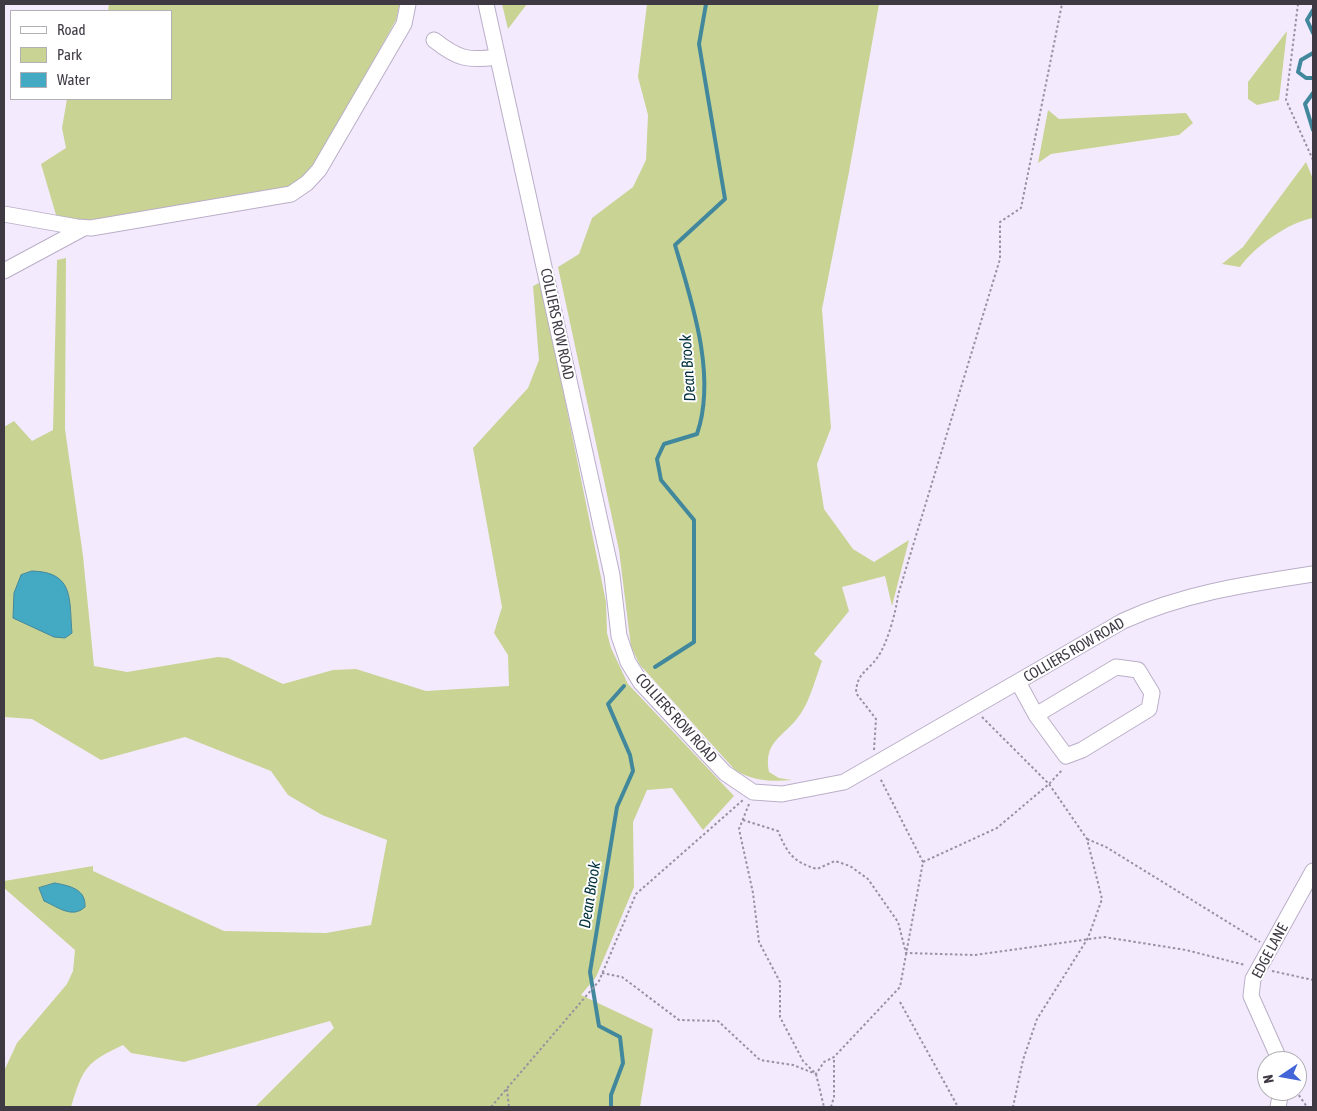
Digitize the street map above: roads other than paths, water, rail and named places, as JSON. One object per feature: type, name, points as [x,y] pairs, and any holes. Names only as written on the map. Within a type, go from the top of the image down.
[{"type":"street","points":[[4,271],[84,228],[291,194],[307,183],[319,170],[404,24],[408,4]]},
{"type":"street","name":"COLLIERS ROW ROAD","points":[[486,4],[610,566],[622,645],[628,662],[641,683],[725,773],[753,792],[782,794],[844,782],[1123,621],[1155,607],[1241,585],[1313,574]]},
{"type":"street","points":[[434,40],[446,50],[471,60],[498,57]]},
{"type":"street","points":[[4,214],[84,228]]},
{"type":"street","points":[[1018,682],[1036,715],[1066,756],[1082,750],[1149,709],[1152,693],[1138,670],[1116,667],[1036,715]]},
{"type":"street","name":"EDGE LANE","points":[[1276,1051],[1251,996],[1253,979],[1313,871]]},
{"type":"water","points":[[32,571],[56,576],[63,582],[67,590],[72,633],[65,638],[54,637],[13,618],[14,593],[21,575]]},
{"type":"water","points":[[55,883],[71,887],[80,892],[85,901],[85,907],[75,912],[70,912],[44,901],[39,888]]},
{"type":"waterway","name":"Dean Brook","points":[[655,667],[694,642],[694,520],[661,480],[657,459],[664,444],[697,434],[702,412],[704,388],[700,339],[675,245],[725,199],[699,44],[706,4]]},
{"type":"waterway","points":[[1313,10],[1307,20],[1313,33]]},
{"type":"waterway","points":[[1313,53],[1301,60],[1298,72],[1306,78],[1313,78]]},
{"type":"waterway","points":[[1313,93],[1305,104],[1313,130]]},
{"type":"waterway","name":"Dean Brook","points":[[611,1107],[611,1095],[623,1063],[620,1037],[599,1026],[590,972],[617,807],[633,771],[630,755],[608,704],[624,686]]}]
